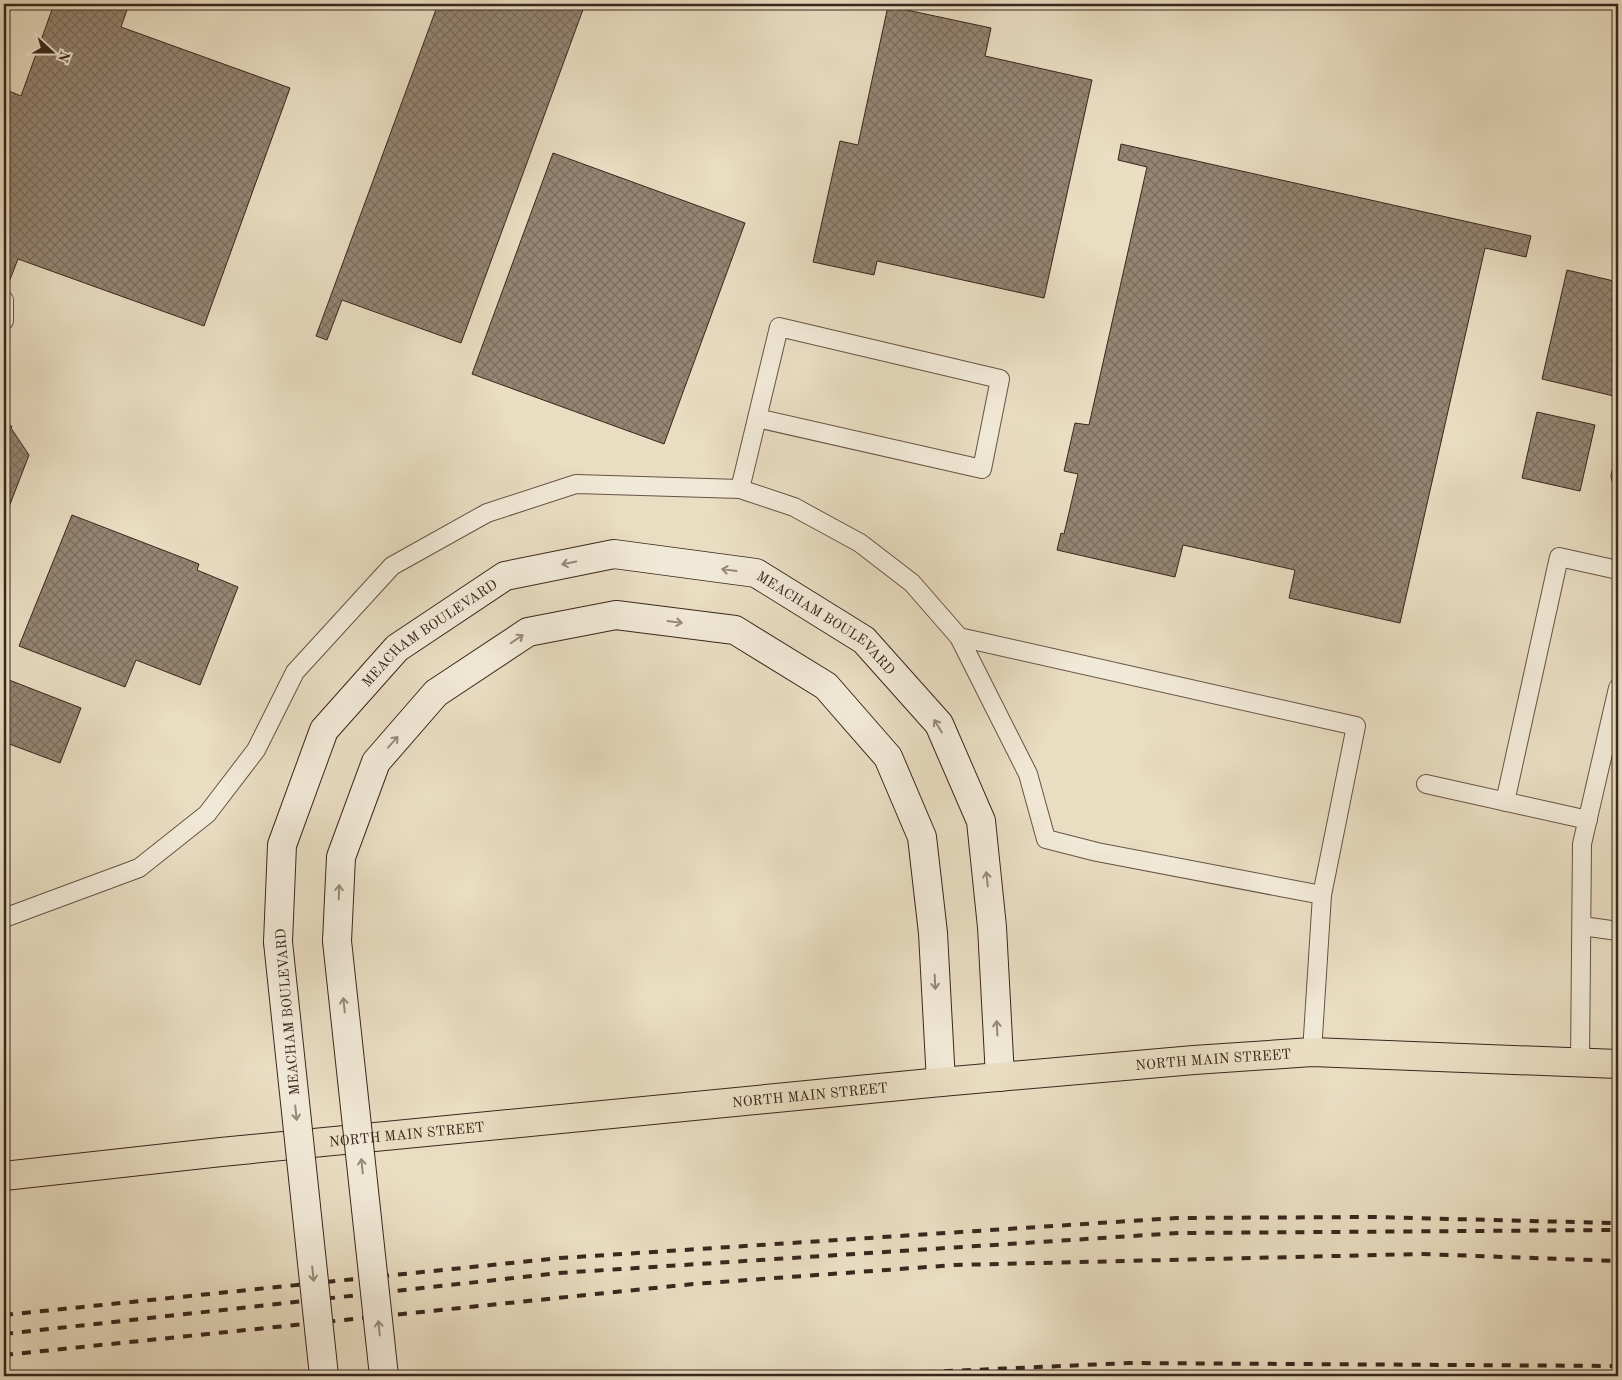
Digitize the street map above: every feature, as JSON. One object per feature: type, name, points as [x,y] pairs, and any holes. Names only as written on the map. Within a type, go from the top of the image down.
[{"type":"main road","name":"MEACHAM BOULEVARD","points":[[324,1376],[278,942],[282,845],[324,730],[397,648],[505,576],[614,554],[756,573],[864,640],[939,724],[981,821],[992,927],[1000,1077]]},
{"type":"main road","points":[[384,1376],[337,940],[341,856],[376,762],[436,693],[528,632],[616,614],[735,630],[826,686],[888,757],[922,837],[933,933],[941,1082]]},
{"type":"main road","name":"NORTH MAIN STREET","points":[[4,1176],[231,1151],[941,1082],[1194,1060],[1312,1052],[1618,1064]]},
{"type":"lane","points":[[4,300],[4,321]]},
{"type":"lane","points":[[740,489],[757,418],[779,327],[1000,379],[982,469],[757,418]]},
{"type":"lane","points":[[4,918],[139,868],[207,814],[256,750],[295,672],[392,566],[487,513],[576,484],[740,489],[794,507],[860,543],[912,583],[959,637],[1028,774],[1046,839],[1097,852],[1322,895]]},
{"type":"lane","points":[[1505,802],[1559,557],[1618,570]]},
{"type":"lane","points":[[959,637],[1356,726],[1322,895],[1312,1052]]},
{"type":"lane","points":[[1580,1062],[1582,844],[1618,688]]},
{"type":"lane","points":[[1426,784],[1588,820]]},
{"type":"lane","points":[[1582,926],[1618,931]]},
{"type":"building","points":[[54,4],[129,4],[121,27],[290,88],[204,326],[18,259],[4,295],[4,89],[21,96]]},
{"type":"building","points":[[438,4],[585,4],[461,343],[342,300],[327,340],[316,336]]},
{"type":"building","points":[[888,6],[991,28],[985,56],[1092,80],[1044,298],[877,261],[874,275],[813,262],[840,141],[858,145]]},
{"type":"building","points":[[1121,144],[1531,236],[1526,257],[1485,248],[1400,623],[1289,598],[1295,570],[1183,545],[1175,577],[1057,550],[1061,533],[1064,534],[1078,474],[1064,471],[1075,423],[1089,425],[1147,167],[1118,160]]},
{"type":"building","points":[[553,153],[745,223],[664,444],[472,374]]},
{"type":"building","points":[[1567,270],[1618,282],[1618,397],[1542,379]]},
{"type":"building","points":[[1537,412],[1595,425],[1580,491],[1522,478]]},
{"type":"building","points":[[12,426],[11,428],[29,455],[4,520],[4,427]]},
{"type":"building","points":[[1618,456],[1618,498],[1614,491],[1611,476],[1614,461]]},
{"type":"building","points":[[72,515],[199,564],[197,570],[238,587],[200,685],[136,660],[125,687],[19,646]]},
{"type":"building","points":[[4,678],[81,708],[60,763],[4,742]]},
{"type":"railway","points":[[4,1315],[560,1258],[1176,1218],[1373,1217],[1612,1223]]},
{"type":"railway","points":[[4,1334],[559,1273],[1179,1233],[1618,1230]]},
{"type":"railway","points":[[4,1355],[693,1284],[955,1265],[1421,1254],[1618,1261]]},
{"type":"railway","points":[[836,1376],[1130,1363],[1618,1366]]}]
